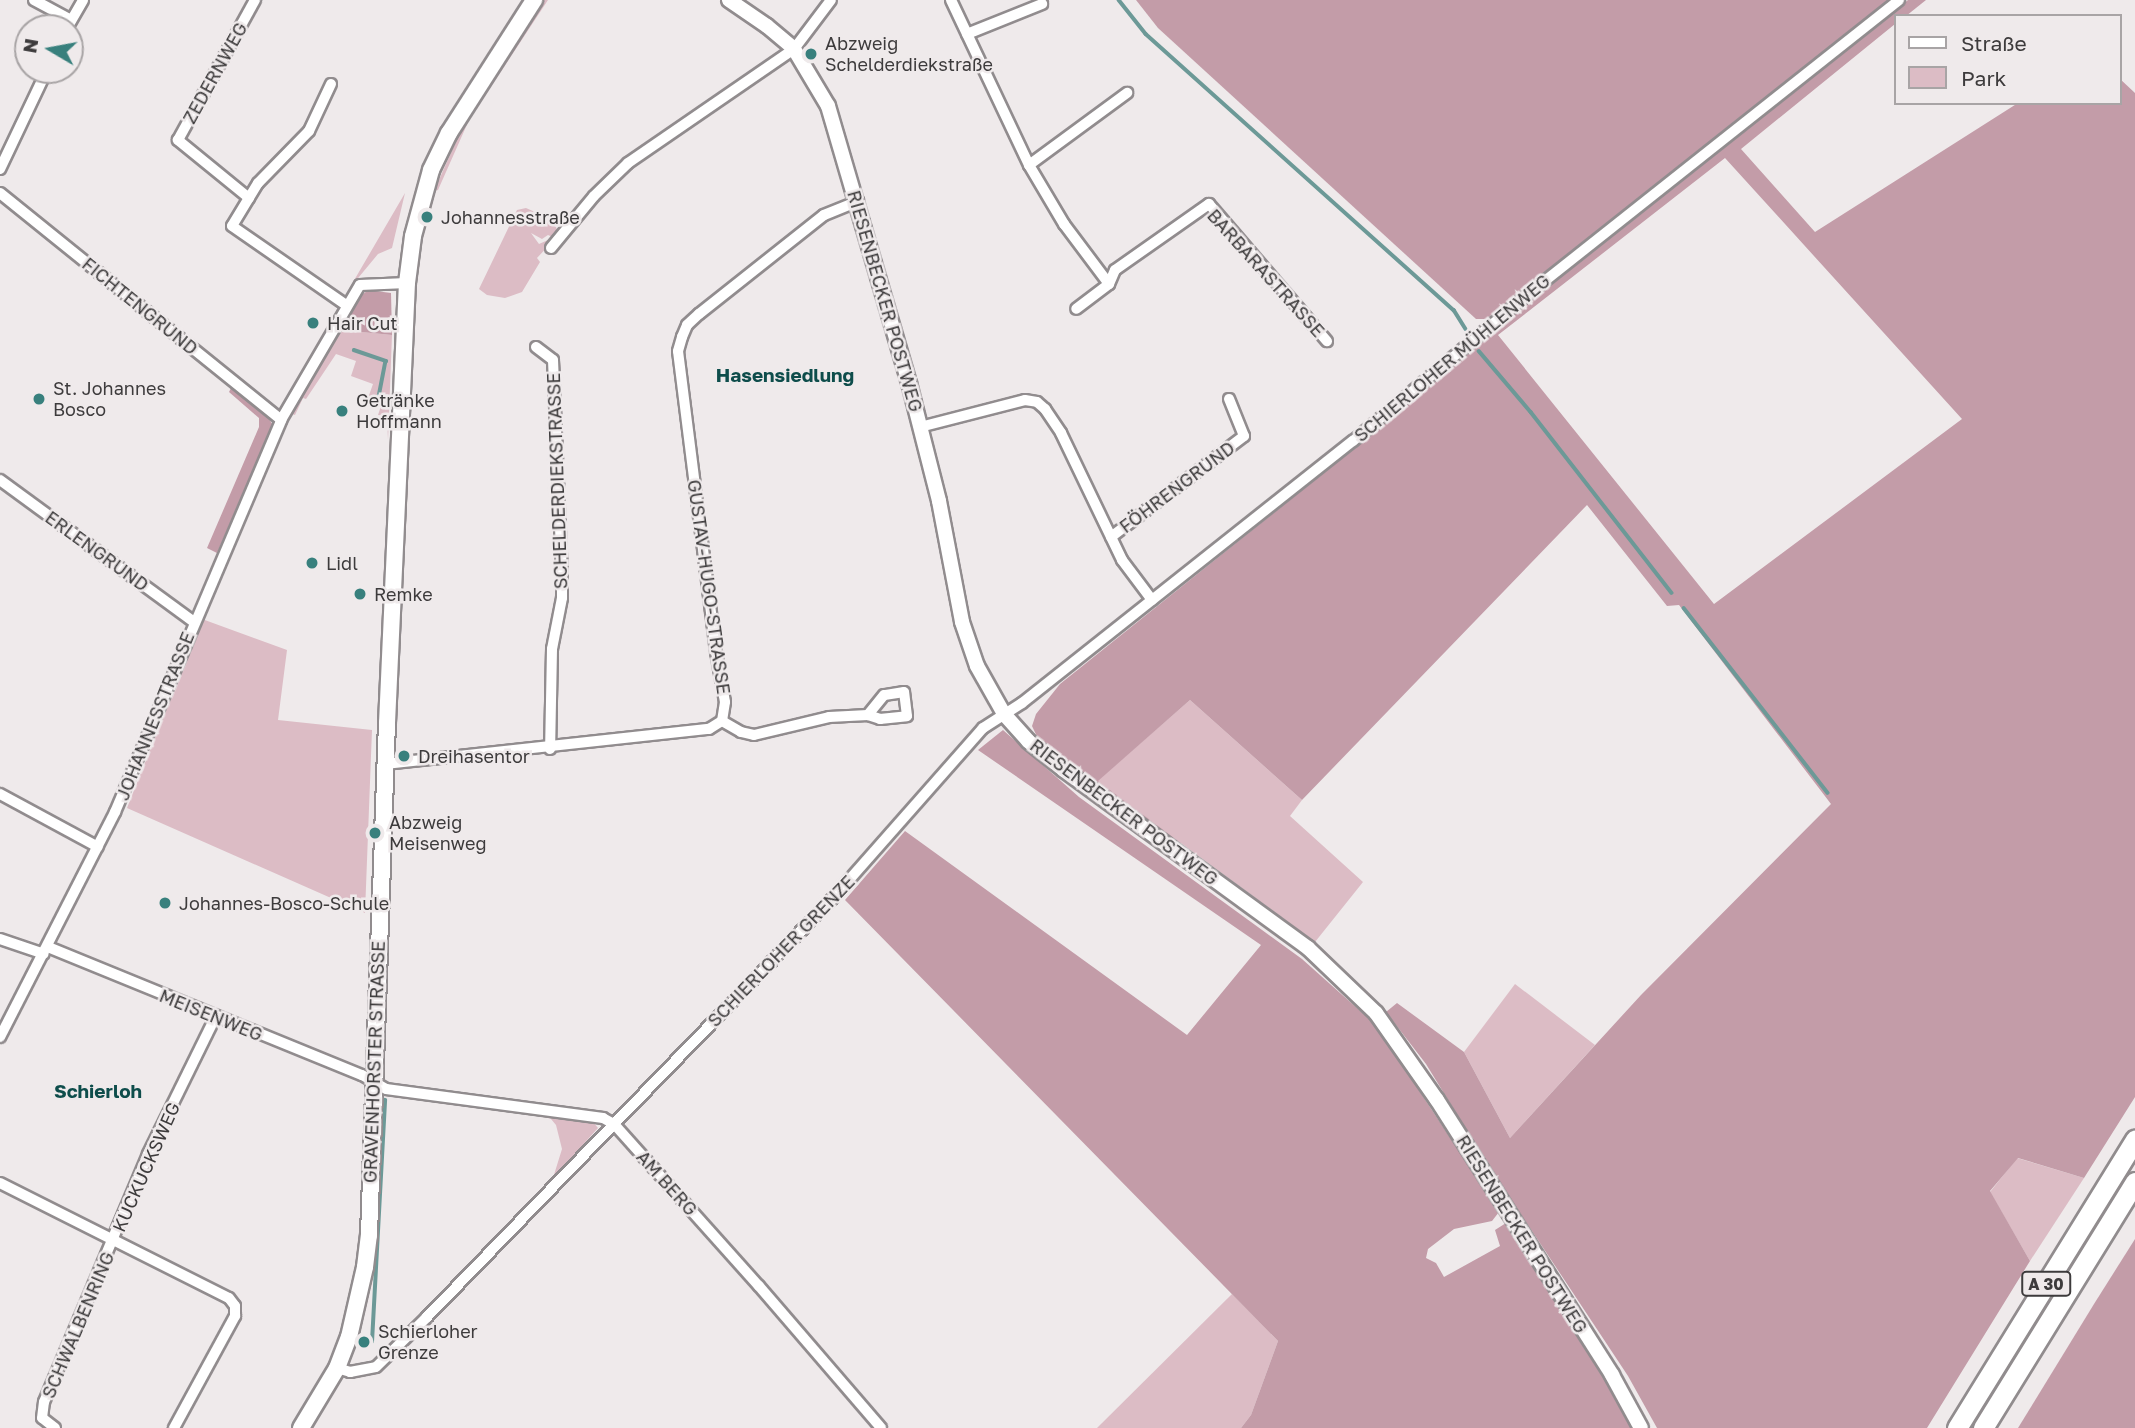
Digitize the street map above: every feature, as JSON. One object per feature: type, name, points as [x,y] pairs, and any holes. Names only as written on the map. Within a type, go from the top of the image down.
[{"type":"highway","name":"A 30","points":[[1957,1428],[2135,1140]]},
{"type":"highway","name":"A 30","points":[[1983,1428],[2135,1182]]},
{"type":"main road","name":"GRAVENHORSTER STRASSE","points":[[301,1428],[337,1368],[349,1337],[365,1266],[407,283],[415,226],[431,170],[449,133],[534,0]]},
{"type":"street","points":[[34,0],[54,14]]},
{"type":"street","name":"ZEDERNWEG","points":[[249,198],[178,140],[255,0]]},
{"type":"street","name":"RIESENBECKER POSTWEG","points":[[729,0],[767,26],[794,49],[828,106],[858,201],[939,500],[962,622],[977,666],[1004,714],[1028,741],[1064,770],[1308,948],[1376,1013],[1437,1100],[1612,1375],[1641,1428]]},
{"type":"street","points":[[551,248],[594,196],[628,163],[794,49],[831,0]]},
{"type":"street","points":[[951,0],[1029,165],[1064,224],[1109,285]]},
{"type":"street","name":"SCHIERLOHER MÜHLENWEG","points":[[1004,714],[1353,441],[1533,290],[1899,0]]},
{"type":"street","points":[[967,34],[1042,4]]},
{"type":"street","points":[[0,169],[5,144],[39,84]]},
{"type":"street","points":[[331,84],[309,131],[258,183],[232,226],[346,305]]},
{"type":"street","points":[[1029,165],[1127,93]]},
{"type":"street","name":"FICHTENGRUND","points":[[0,193],[281,420]]},
{"type":"street","name":"GUSTAV-HUGO-STRASSE","points":[[385,764],[550,749],[709,729],[722,720],[726,714],[725,702],[716,652],[680,361],[682,337],[687,325],[699,313],[824,215],[858,201]]},
{"type":"street","name":"BARBARASTRASSE","points":[[1076,309],[1109,285],[1115,270],[1209,204],[1327,341]]},
{"type":"street","name":"JOHANNESSTRASSE","points":[[0,1037],[99,847],[281,420],[346,305],[364,283],[407,283]]},
{"type":"street","name":"SCHELDERDIEKSTRASSE","points":[[536,347],[552,360],[562,574],[552,649],[550,749]]},
{"type":"street","name":"FÖHRENGRUND","points":[[1111,537],[1244,436],[1229,399]]},
{"type":"street","name":"FÖHRENGRUND","points":[[920,427],[1025,400],[1037,402],[1061,433],[1122,560],[1152,600]]},
{"type":"street","name":"ERLENGRUND","points":[[0,480],[194,621]]},
{"type":"street","name":"SCHIERLOHER GRENZE","points":[[337,1368],[351,1373],[376,1367],[834,897],[964,746],[983,728],[1004,714]]},
{"type":"street","points":[[722,720],[741,732],[754,735],[810,720],[868,715]]},
{"type":"street","points":[[0,794],[99,847]]},
{"type":"street","name":"MEISENWEG","points":[[0,939],[46,951],[374,1082]]},
{"type":"street","name":"KUCKUCKSWEG","points":[[0,1183],[114,1240],[148,1154],[215,1018]]},
{"type":"street","points":[[374,1082],[386,1089],[603,1118],[614,1124]]},
{"type":"street","name":"AM BERG","points":[[614,1124],[881,1428]]},
{"type":"street","name":"SCHWALBENRING","points":[[55,1428],[42,1418],[44,1402],[114,1240],[229,1298],[236,1306],[235,1316],[174,1428]]},
{"type":"green space","points":[[544,0],[548,0],[469,120],[438,190],[434,191],[466,119]]},
{"type":"green space","points":[[405,193],[392,248],[378,254],[349,289]]},
{"type":"green space","points":[[526,208],[546,217],[544,220],[556,227],[558,233],[555,238],[548,235],[542,239],[531,233],[539,244],[548,240],[551,243],[537,258],[540,262],[522,292],[505,298],[487,295],[479,289],[517,210]]},
{"type":"green space","points":[[341,330],[392,335],[388,440],[387,416],[378,415],[381,406],[367,401],[373,384],[351,376],[356,361],[336,354],[306,399],[303,398],[295,415],[292,414]]},
{"type":"green space","points":[[202,619],[287,650],[278,720],[372,730],[365,913],[127,808]]},
{"type":"green space","points":[[1190,700],[1302,800],[1290,816],[1363,882],[1315,942],[1097,781]]},
{"type":"green space","points":[[1515,984],[1595,1045],[1510,1138],[1464,1052]]},
{"type":"green space","points":[[539,1115],[593,1122],[598,1128],[553,1178],[562,1149],[556,1125],[551,1119]]},
{"type":"green space","points":[[2017,1158],[2084,1178],[2030,1261],[1990,1192]]},
{"type":"green space","points":[[1232,1294],[1278,1341],[1251,1415],[1241,1428],[1097,1428]]},
{"type":"shaded area","points":[[1136,0],[1888,0],[1486,319],[1476,319],[1158,28]]},
{"type":"shaded area","points":[[1908,0],[1926,0],[1908,14],[1894,14],[1894,25],[1741,149],[1815,232],[2015,105],[2121,105],[2121,80],[2135,93],[2135,1097],[2084,1178],[2018,1158],[1990,1191],[2030,1261],[1927,1428],[1657,1428],[1628,1376],[1485,1160],[1426,1064],[1386,1012],[1397,1003],[1464,1052],[1510,1138],[1641,995],[1831,804],[1679,605],[1667,606],[1587,505],[1302,800],[1190,700],[1098,781],[1181,843],[1178,845],[1040,743],[1032,726],[1036,714],[1060,684],[1341,459],[1473,349],[1521,303]],"holes":[[[1725,158],[1962,419],[1714,604],[1498,335]]]},
{"type":"shaded area","points":[[368,290],[391,293],[392,335],[341,330],[356,300]]},
{"type":"shaded area","points":[[231,388],[267,416],[273,425],[217,553],[207,548],[259,427],[259,418],[229,392]]},
{"type":"shaded area","points":[[1003,730],[1079,797],[1302,959],[1376,1025],[1499,1212],[1492,1221],[1454,1229],[1428,1249],[1426,1258],[1436,1263],[1444,1277],[1500,1246],[1495,1230],[1506,1223],[1635,1428],[1241,1428],[1251,1415],[1278,1341],[845,900],[905,831],[1187,1035],[1261,945],[978,750]]},
{"type":"shaded area","points":[[2135,1239],[2135,1428],[2018,1428],[2094,1304]]},
{"type":"waterway","points":[[1119,0],[1146,34],[1454,310],[1466,329]]},
{"type":"waterway","points":[[354,350],[386,361],[379,397]]},
{"type":"waterway","points":[[1479,351],[1531,412],[1672,593]]},
{"type":"waterway","points":[[1684,608],[1828,793]]},
{"type":"waterway","points":[[372,1342],[385,1100]]},
{"type":"place","name":"Abzweig Schelderdiekstraße","points":[[811,54]]},
{"type":"place","name":"Johannesstraße","points":[[427,217]]},
{"type":"place","name":"Hair Cut","points":[[313,323]]},
{"type":"place","name":"St. Johannes Bosco","points":[[39,399]]},
{"type":"place","name":"Getränke Hoffmann","points":[[342,411]]},
{"type":"place","name":"Lidl","points":[[312,563]]},
{"type":"place","name":"Remke","points":[[360,594]]},
{"type":"place","name":"Dreihasentor","points":[[404,756]]},
{"type":"place","name":"Abzweig Meisenweg","points":[[375,833]]},
{"type":"place","name":"Johannes-Bosco-Schule","points":[[165,903]]},
{"type":"place","name":"Schierloher Grenze","points":[[364,1342]]},
{"type":"district","name":"Hasensiedlung","points":[[785,375]]},
{"type":"district","name":"Schierloh","points":[[98,1091]]}]
